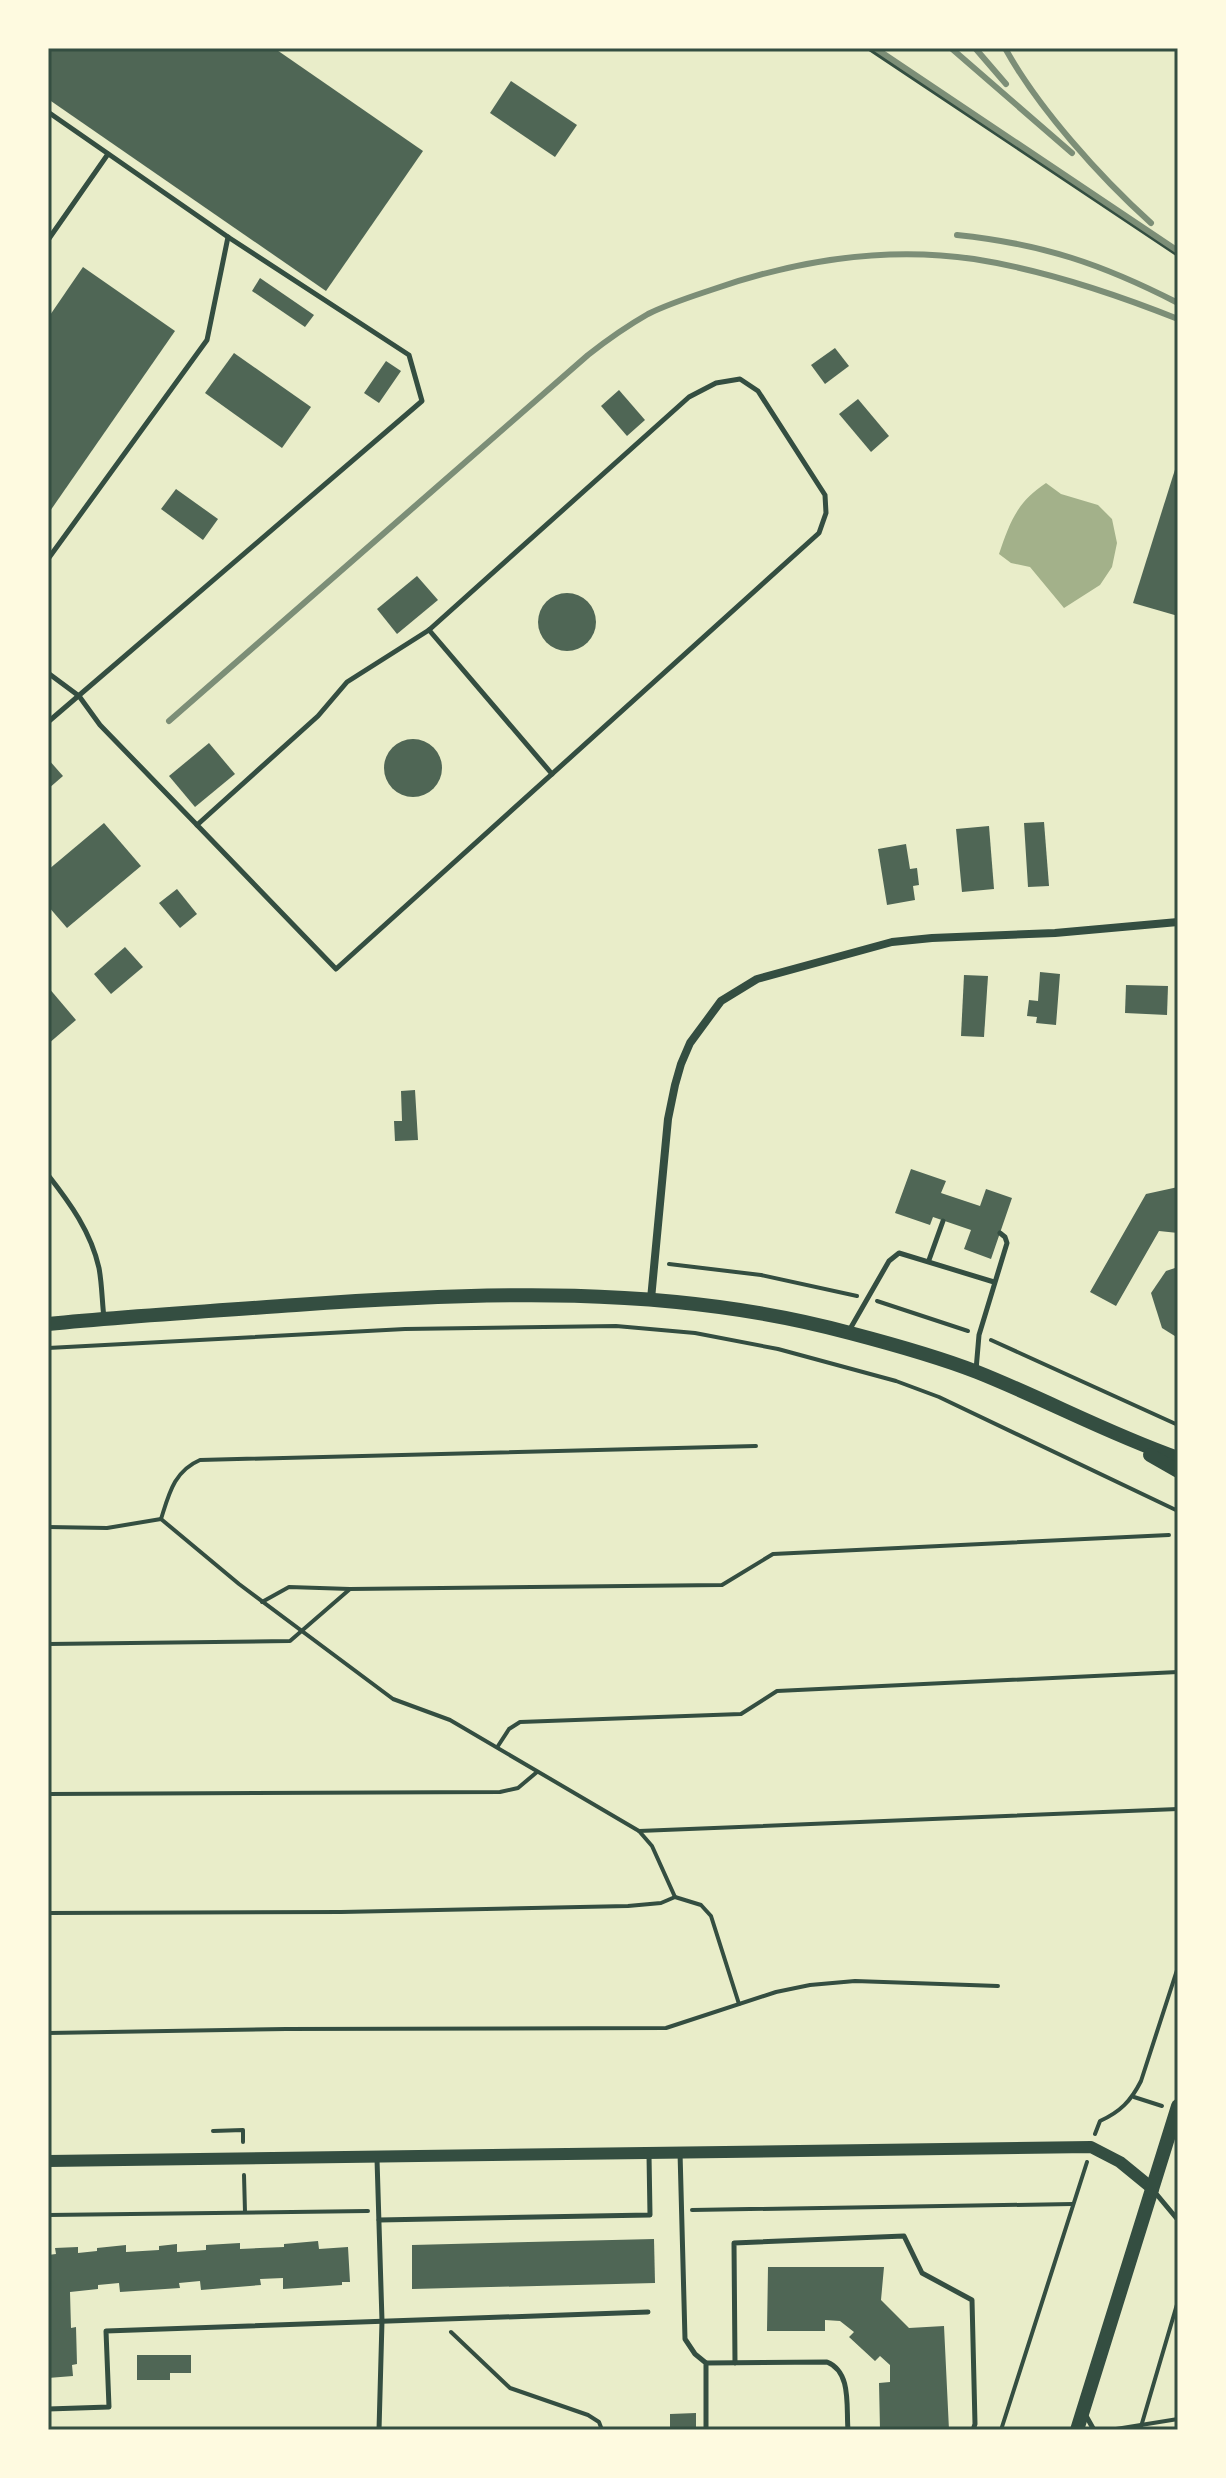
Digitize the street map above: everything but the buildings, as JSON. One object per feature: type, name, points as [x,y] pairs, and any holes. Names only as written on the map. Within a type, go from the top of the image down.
[{"type":"main road","points":[[48,1324],[395,1298],[498,1295],[651,1299],[720,1306],[848,1332],[976,1371],[1178,1458]]},
{"type":"main road","points":[[1097,1425],[1178,1471]]},
{"type":"main road","points":[[1077,2430],[1177,2108]]},
{"type":"street","points":[[651,1299],[668,1119],[681,1064],[690,1043],[712,1012],[739,988],[757,979],[892,942],[1178,922]]},
{"type":"street","points":[[48,2161],[1091,2147],[1120,2162],[1153,2189]]},
{"type":"lane","points":[[48,112],[228,237],[409,355],[422,401],[48,722]]},
{"type":"lane","points":[[48,240],[108,154]]},
{"type":"lane","points":[[48,559],[207,340],[228,237]]},
{"type":"lane","points":[[48,673],[79,696],[100,725],[336,969],[819,533],[826,513],[825,495],[758,391],[740,379],[716,383],[689,397],[429,630],[347,682],[318,716],[197,825]]},
{"type":"lane","points":[[429,630],[552,774]]},
{"type":"lane","points":[[48,1175],[77,1213],[90,1239],[99,1268],[104,1319]]},
{"type":"lane","points":[[929,1260],[943,1221]]},
{"type":"lane","points":[[976,1371],[979,1335],[1007,1243],[1000,1233]]},
{"type":"lane","points":[[848,1332],[896,1254],[902,1252],[994,1282]]},
{"type":"lane","points":[[680,2152],[685,2339],[706,2363],[827,2362],[835,2365],[844,2378],[848,2430]]},
{"type":"lane","points":[[379,2220],[650,2215],[649,2153]]},
{"type":"lane","points":[[377,2156],[382,2321],[379,2430]]},
{"type":"lane","points":[[1153,2189],[1178,2220]]},
{"type":"lane","points":[[735,2363],[734,2243],[904,2236],[922,2273],[972,2300],[973,2430]]},
{"type":"lane","points":[[48,2409],[109,2407],[106,2331],[648,2312]]},
{"type":"lane","points":[[706,2363],[706,2430]]},
{"type":"lane","points":[[1083,2411],[1094,2430]]},
{"type":"path","points":[[868,48],[1178,255]]},
{"type":"path","points":[[655,1263],[761,1275],[868,1299],[979,1335],[1178,1425]]},
{"type":"path","points":[[48,1348],[419,1328],[616,1326],[695,1333],[778,1349],[896,1381],[939,1397],[1178,1511]]},
{"type":"path","points":[[161,1519],[178,1476],[188,1465],[200,1460],[756,1446]]},
{"type":"path","points":[[48,1527],[107,1528],[161,1519],[262,1602],[393,1699],[450,1720],[639,1831],[652,1846],[675,1897]]},
{"type":"path","points":[[262,1602],[289,1587],[722,1585],[773,1554],[1169,1535]]},
{"type":"path","points":[[48,1644],[290,1641],[350,1589]]},
{"type":"path","points":[[498,1746],[509,1729],[520,1722],[741,1714],[777,1691],[1178,1672]]},
{"type":"path","points":[[48,1794],[500,1792],[518,1788],[537,1772]]},
{"type":"path","points":[[639,1831],[1178,1809]]},
{"type":"path","points":[[48,1913],[341,1912],[628,1906],[661,1903],[675,1897],[701,1905],[711,1916],[739,2004]]},
{"type":"path","points":[[1001,2430],[1100,2121],[1121,2110],[1134,2097],[1178,1967]]},
{"type":"path","points":[[48,2033],[666,2028],[776,1992],[810,1985],[855,1981],[998,1986]]},
{"type":"path","points":[[1134,2097],[1177,2108]]},
{"type":"path","points":[[681,2210],[1073,2204]]},
{"type":"path","points":[[48,2215],[379,2211]]},
{"type":"path","points":[[1140,2430],[1178,2301]]},
{"type":"path","points":[[437,2319],[510,2388],[588,2415],[599,2422],[602,2430]]},
{"type":"path","points":[[1116,2429],[1178,2419]]},
{"type":"shaded area","points":[[1046,483],[1061,494],[1098,505],[1112,519],[1117,543],[1112,567],[1100,585],[1064,608],[1030,567],[1011,563],[999,554],[1021,505]]},
{"type":"railway","points":[[875,48],[1178,251]]},
{"type":"railway","points":[[951,48],[1072,153]]},
{"type":"railway","points":[[975,48],[1006,84]]},
{"type":"railway","points":[[1005,48],[1071,141],[1151,223]]},
{"type":"railway","points":[[957,235],[1045,250],[1124,277],[1178,303]]},
{"type":"railway","points":[[169,721],[588,355],[617,333],[671,304],[742,280],[807,264],[874,255],[941,255],[1052,276],[1178,319]]}]
